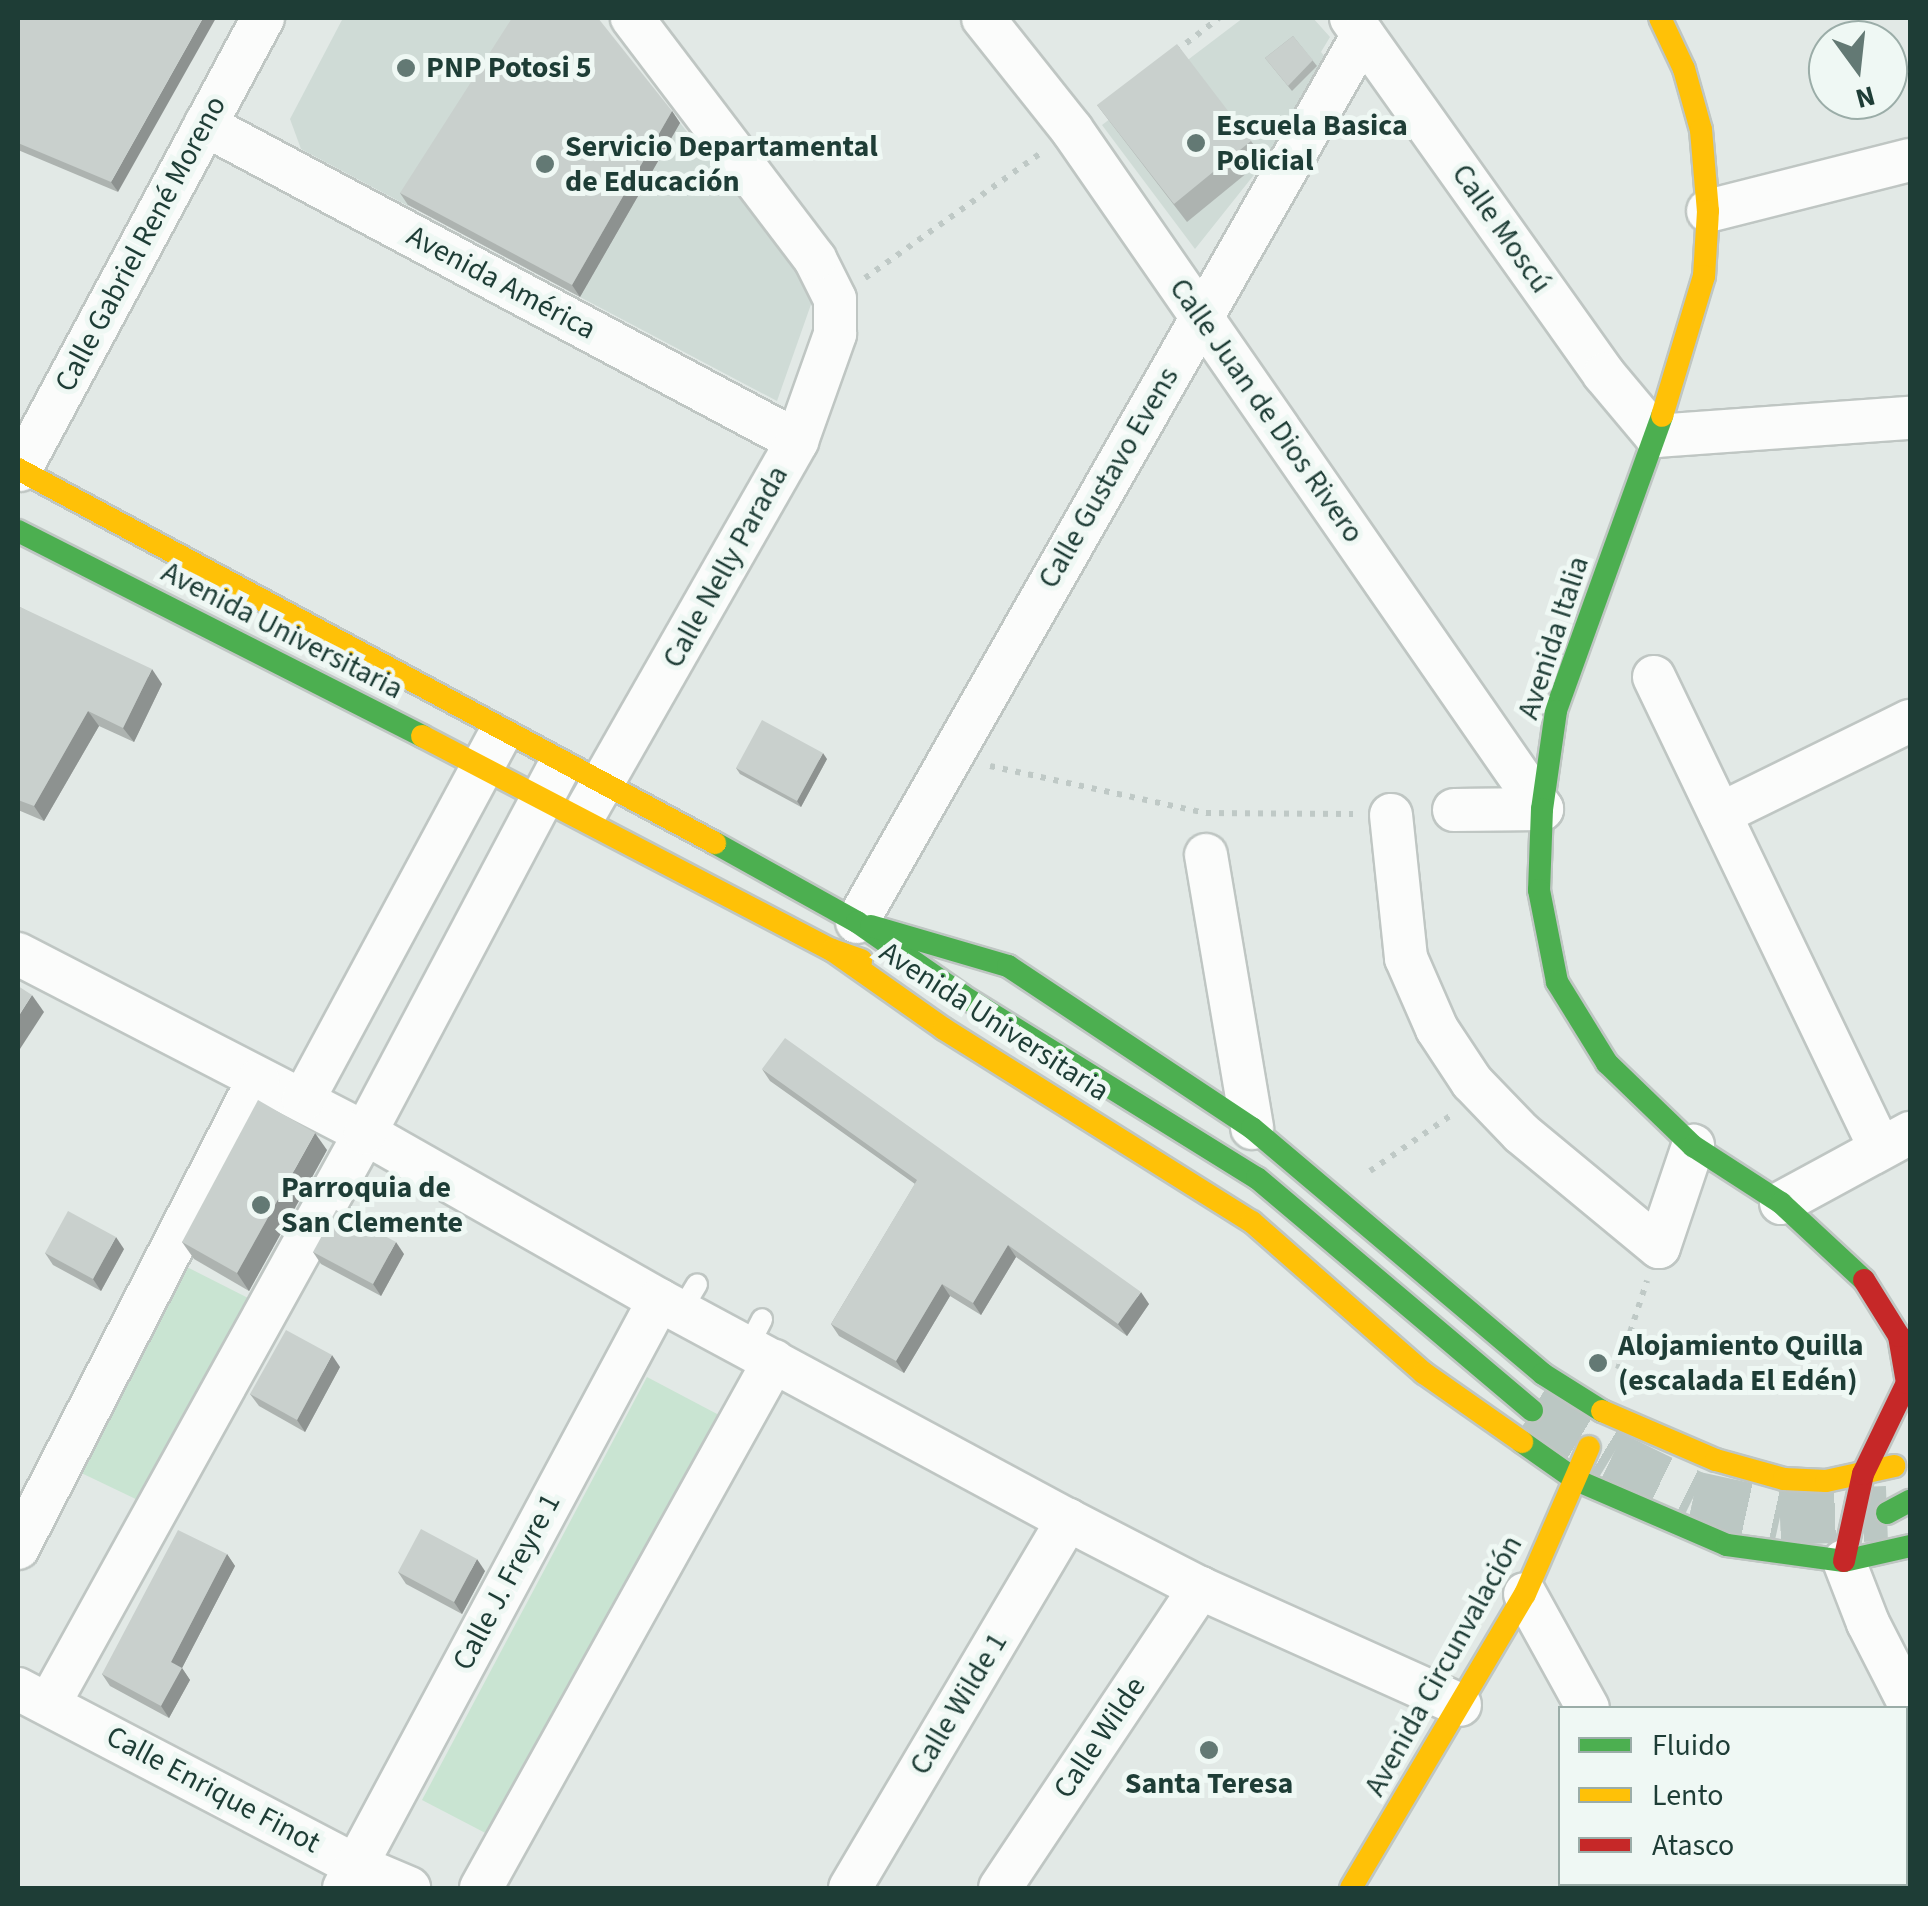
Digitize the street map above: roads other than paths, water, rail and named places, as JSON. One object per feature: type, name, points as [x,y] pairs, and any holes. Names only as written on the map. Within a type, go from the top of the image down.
[{"type":"main road","name":"Avenida Italia","points":[[1660,18],[1684,69],[1701,130],[1708,210],[1704,276],[1656,436],[1556,711],[1542,809],[1540,890],[1556,982],[1608,1062],[1693,1146],[1780,1203],[1871,1287],[1899,1336],[1909,1386],[1864,1474],[1844,1561]]},
{"type":"main road","name":"Avenida Universitaria","points":[[24,491],[605,781],[845,936],[944,1030],[1252,1222],[1424,1373],[1576,1480],[1728,1545],[1844,1561],[1910,1546]]},
{"type":"main road","name":"Avenida Universitaria","points":[[18,532],[482,766],[580,821],[845,936],[1008,966],[1252,1128],[1336,1194],[1543,1374],[1603,1412],[1716,1460],[1784,1479],[1826,1481],[1864,1474],[1910,1458]]},
{"type":"main road","points":[[845,936],[962,996],[1257,1178],[1532,1410]]},
{"type":"main road","points":[[845,936],[962,996]]},
{"type":"main road","name":"Avenida Circunvalación","points":[[1351,1888],[1525,1594],[1603,1412]]},
{"type":"main road","points":[[1888,1513],[1910,1500]]},
{"type":"street","name":"Calle Gabriel René Moreno","points":[[24,491],[205,125],[263,18]]},
{"type":"street","name":"Calle Nelly Parada","points":[[580,821],[797,442],[835,334],[835,299],[815,259],[632,18]]},
{"type":"street","name":"Calle Juan de Dios Rivero","points":[[983,18],[1072,130],[1542,809]]},
{"type":"street","name":"Calle Gustavo Evens","points":[[845,936],[1201,318],[1357,26]]},
{"type":"street","name":"Calle Moscú","points":[[1357,26],[1604,374],[1656,436]]},
{"type":"street","name":"Avenida América","points":[[205,125],[797,442]]},
{"type":"street","points":[[1708,210],[1910,160]]},
{"type":"street","points":[[1656,436],[1910,418]]},
{"type":"street","points":[[1654,677],[1720,814],[1895,1140],[1780,1203]]},
{"type":"street","points":[[1720,814],[1910,721]]},
{"type":"street","points":[[303,1100],[503,727]]},
{"type":"street","points":[[33,1696],[365,1132],[563,759]]},
{"type":"street","points":[[1454,810],[1542,809]]},
{"type":"street","points":[[1391,815],[1406,958],[1436,1028],[1484,1094],[1521,1132],[1659,1246],[1693,1146]]},
{"type":"street","points":[[1206,855],[1252,1128]]},
{"type":"street","points":[[18,954],[761,1342],[1068,1520],[1200,1588],[1460,1705]]},
{"type":"street","points":[[18,1548],[258,1080]]},
{"type":"street","name":"Calle J. Freyre 1","points":[[350,1877],[679,1298]]},
{"type":"street","points":[[481,1888],[761,1342]]},
{"type":"street","name":"Calle Wilde 1","points":[[850,1888],[1068,1520]]},
{"type":"street","points":[[1844,1561],[1868,1623],[1910,1705]]},
{"type":"street","name":"Calle Wilde","points":[[1000,1888],[1200,1588]]},
{"type":"street","points":[[1525,1594],[1587,1706]]},
{"type":"street","name":"Calle Enrique Finot","points":[[33,1696],[350,1877],[409,1888]]},
{"type":"tunnel","points":[[1532,1410],[1611,1458],[1693,1498],[1780,1517],[1887,1513]]},
{"type":"place","name":"PNP Potosi 5","points":[[406,68]]},
{"type":"place","name":"Escuela Basica Policial","points":[[1196,143]]},
{"type":"place","name":"Servicio Departamental de Educación","points":[[545,164]]},
{"type":"place","name":"Parroquia de San Clemente","points":[[261,1205]]},
{"type":"place","name":"Alojamiento Quilla (escalada El Edén)","points":[[1598,1363]]},
{"type":"place","name":"Santa Teresa","points":[[1209,1750]]}]
